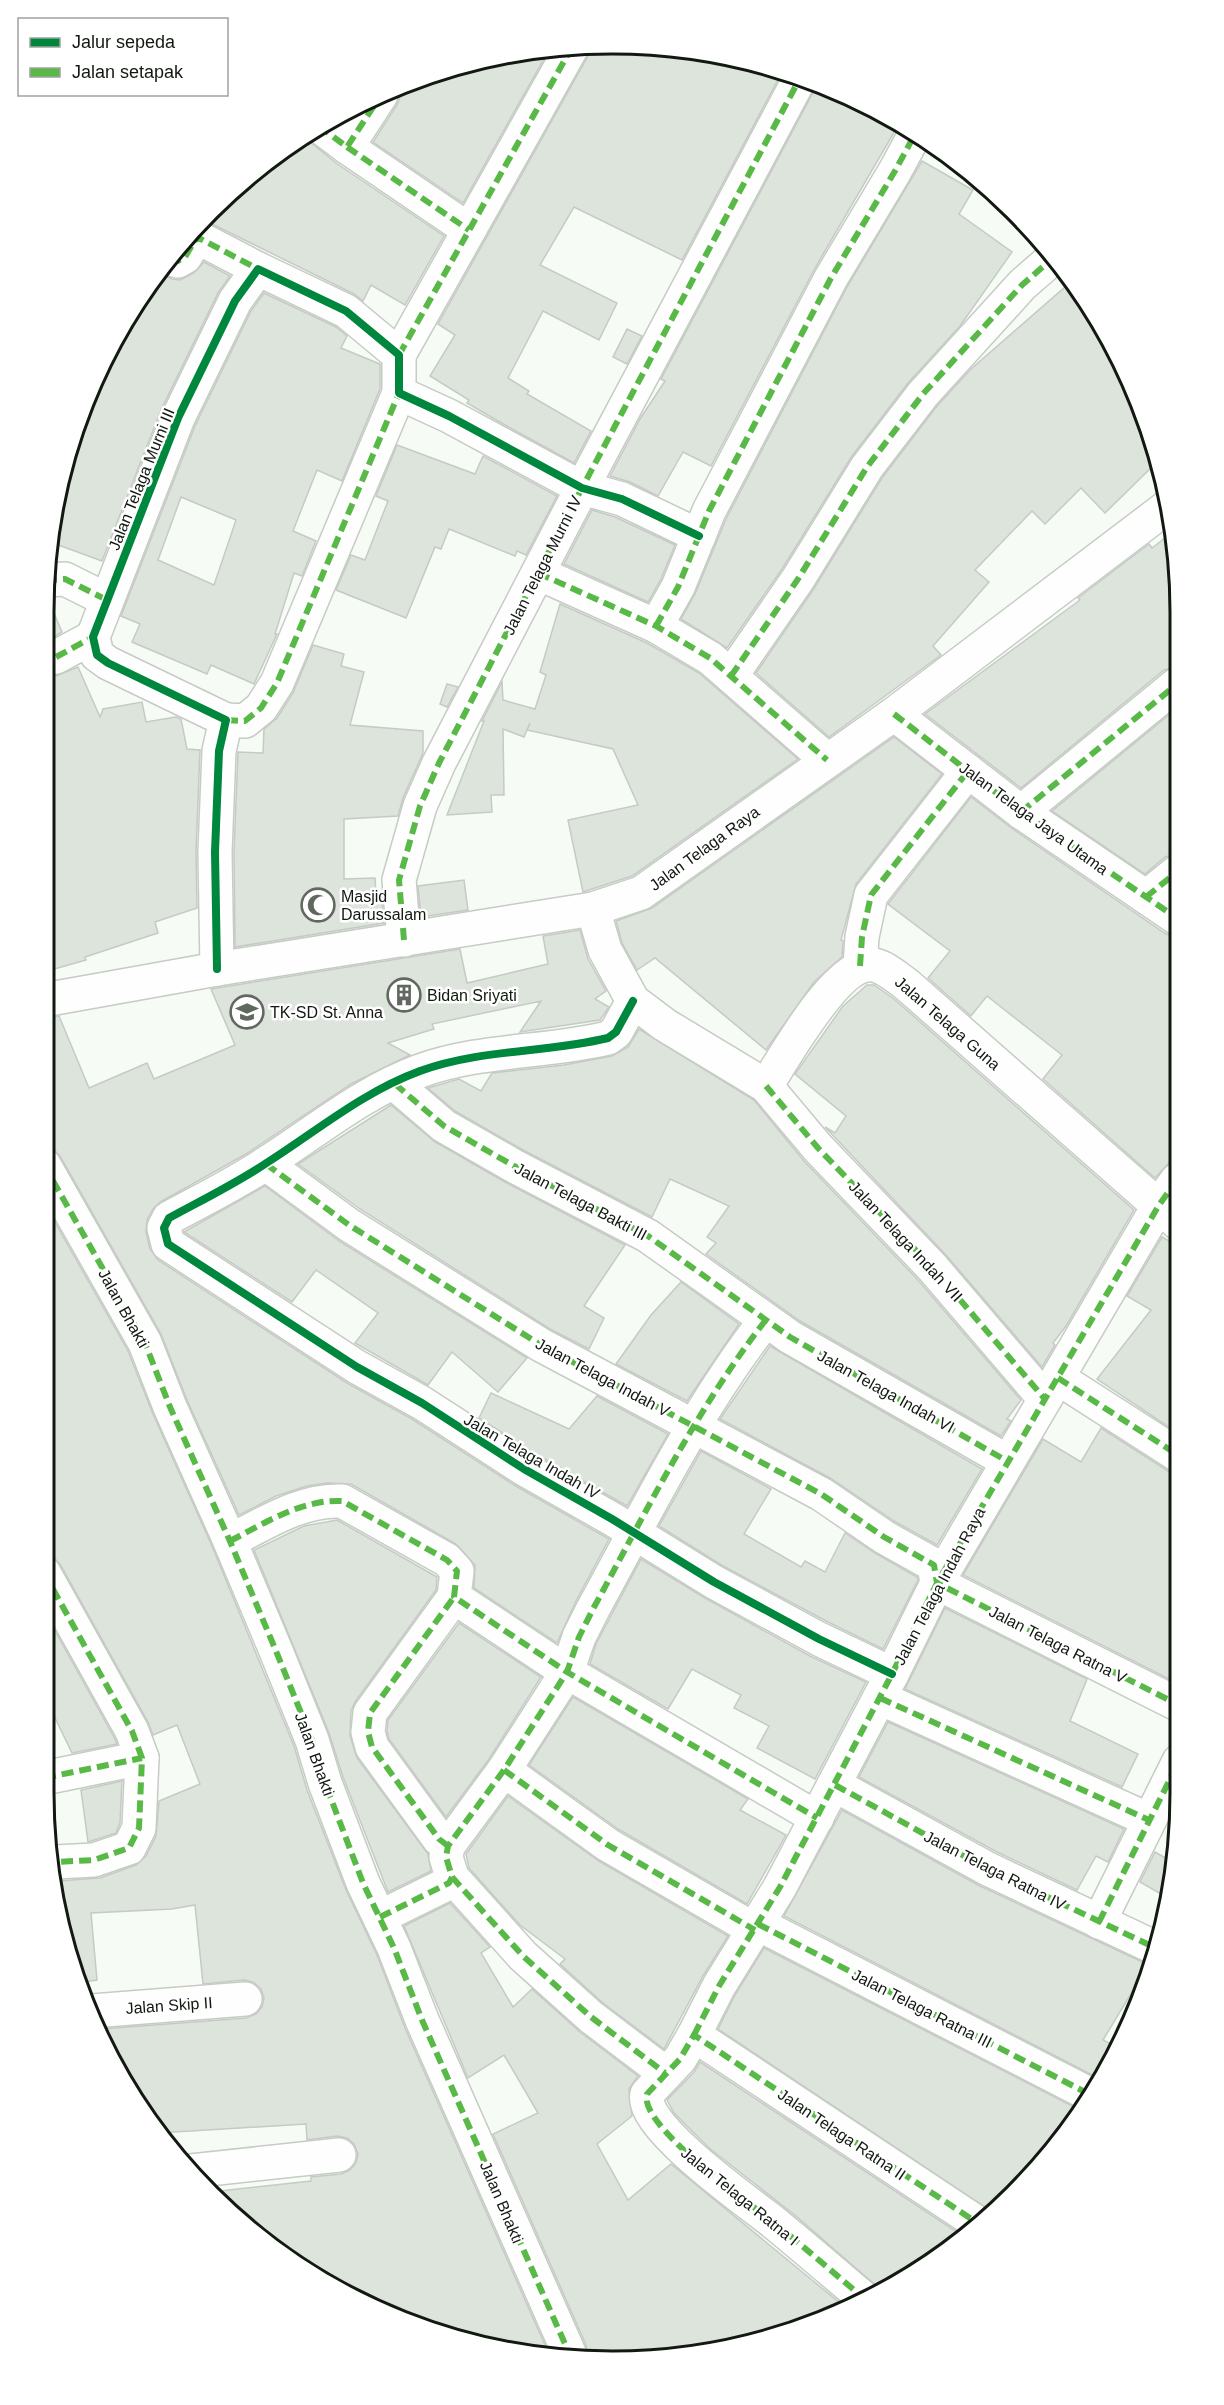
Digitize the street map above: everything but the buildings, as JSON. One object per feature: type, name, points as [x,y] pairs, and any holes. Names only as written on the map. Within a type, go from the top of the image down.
[{"type":"street","points":[[56,657],[93,637],[97,655],[108,663],[226,720],[245,721],[261,708],[277,683],[399,393],[399,355],[567,56]]},
{"type":"street","name":"Jalan Telaga Murni IV","points":[[404,940],[399,880],[420,806],[460,720],[796,86]]},
{"type":"street","points":[[347,147],[372,109]]},
{"type":"street","points":[[327,132],[469,230]]},
{"type":"street","points":[[656,626],[678,587],[710,511],[831,278],[911,141]]},
{"type":"street","points":[[207,228],[258,269],[346,311],[399,355]]},
{"type":"street","points":[[178,261],[185,256],[193,243]]},
{"type":"street","points":[[731,676],[798,579],[867,467],[923,394],[1022,285],[1047,263]]},
{"type":"street","name":"Jalan Telaga Murni III","points":[[93,637],[178,418],[235,301],[258,269]]},
{"type":"street","points":[[399,393],[449,416],[582,488],[622,499],[699,536]]},
{"type":"street","name":"Jalan Telaga Raya","points":[[54,998],[217,969],[593,909],[641,893],[827,759],[894,714],[1160,512]]},
{"type":"street","points":[[538,573],[656,626],[710,658],[827,759]]},
{"type":"street","points":[[55,579],[64,579],[106,600]]},
{"type":"street","points":[[1021,812],[1170,690]]},
{"type":"street","name":"Jalan Telaga Jaya Utama","points":[[894,714],[1021,812],[1170,913]]},
{"type":"street","points":[[217,969],[215,852],[219,751],[226,720]]},
{"type":"street","points":[[593,909],[605,950],[633,1001],[665,1025],[766,1086],[820,1003],[845,976],[860,966],[862,937],[871,895],[968,771]]},
{"type":"street","points":[[1146,897],[1170,878]]},
{"type":"street","name":"Jalan Telaga Guna","points":[[860,966],[873,965],[884,969],[906,984],[1170,1201]]},
{"type":"street","points":[[266,1164],[335,1115],[365,1097],[418,1072],[460,1059],[608,1038],[616,1032],[633,1001]]},
{"type":"street","name":"Jalan Telaga Bakti III","points":[[395,1084],[444,1125],[514,1166],[648,1236],[765,1321]]},
{"type":"street","name":"Jalan Telaga Indah VII","points":[[766,1086],[818,1148],[1051,1388],[1170,1451]]},
{"type":"street","name":"Jalan Telaga Indah IV","points":[[266,1164],[169,1218],[164,1228],[168,1244],[357,1367],[422,1403],[524,1469],[635,1532],[725,1588],[819,1639],[886,1686],[1149,1820]]},
{"type":"street","name":"Jalan Telaga Indah V","points":[[266,1164],[349,1225],[541,1345],[821,1494],[884,1537],[934,1565],[937,1583]]},
{"type":"street","name":"Jalan Bhakti","points":[[54,1182],[146,1343],[170,1407],[230,1541],[312,1740],[325,1783],[363,1883],[394,1948],[422,2020],[567,2349]]},
{"type":"street","name":"Jalan Telaga Indah Raya","points":[[701,2040],[719,1986],[756,1927],[835,1785],[937,1583],[1051,1388],[1170,1204]]},
{"type":"street","points":[[380,1917],[449,1883],[450,1862],[504,1770],[567,1672],[579,1637],[635,1532],[735,1361],[765,1321]]},
{"type":"street","name":"Jalan Telaga Indah VI","points":[[765,1321],[1007,1461]]},
{"type":"street","points":[[230,1541],[307,1504],[325,1500],[342,1501],[447,1560],[457,1571],[454,1597],[370,1713],[368,1732],[372,1747],[439,1839],[450,1862],[523,1956],[591,2017],[665,2073]]},
{"type":"street","name":"Jalan Telaga Ratna V","points":[[937,1583],[1170,1700]]},
{"type":"street","points":[[54,1591],[132,1731],[142,1758],[139,1828],[129,1848],[94,1860],[59,1862]]},
{"type":"street","points":[[454,1597],[567,1672],[817,1818]]},
{"type":"street","points":[[54,1776],[142,1758]]},
{"type":"street","name":"Jalan Telaga Ratna III","points":[[504,1770],[608,1845],[756,1927],[1083,2091]]},
{"type":"street","points":[[1099,1922],[1170,1779]]},
{"type":"street","name":"Jalan Telaga Ratna IV","points":[[835,1785],[988,1869],[1148,1945]]},
{"type":"street","name":"Jalan Skip II","points":[[98,2011],[245,1999]]},
{"type":"street","name":"Jalan Telaga Ratna I","points":[[701,2040],[665,2073],[647,2094],[645,2100],[648,2109],[679,2146],[858,2294]]},
{"type":"street","name":"Jalan Telaga Ratna II","points":[[701,2040],[971,2220]]},
{"type":"street","points":[[200,2170],[339,2155]]},
{"type":"marked path","points":[[399,355],[567,56]]},
{"type":"marked path","points":[[404,940],[399,880],[420,806],[439,763],[796,86]]},
{"type":"marked path","points":[[327,132],[347,147],[372,109]]},
{"type":"marked path","points":[[656,626],[678,587],[709,511],[831,278],[911,141]]},
{"type":"marked path","points":[[347,147],[469,230]]},
{"type":"marked path","points":[[198,238],[258,269]]},
{"type":"marked path","points":[[178,261],[185,257],[194,242]]},
{"type":"marked path","points":[[731,676],[798,579],[867,467],[923,394],[1022,285],[1047,263]]},
{"type":"marked path","points":[[226,720],[245,721],[261,708],[277,683],[399,393]]},
{"type":"marked path","points":[[538,573],[656,626],[710,658],[827,760]]},
{"type":"marked path","points":[[55,580],[65,579],[107,600]]},
{"type":"marked path","points":[[56,657],[93,637]]},
{"type":"marked path","points":[[1021,812],[1170,690]]},
{"type":"marked path","points":[[894,714],[1021,812],[1170,913]]},
{"type":"marked path","points":[[860,966],[862,937],[871,895],[968,771]]},
{"type":"marked path","points":[[1146,897],[1170,878]]},
{"type":"marked path","points":[[395,1084],[444,1126],[514,1166],[648,1236],[790,1337],[1007,1461]]},
{"type":"marked path","points":[[766,1086],[818,1148],[932,1267],[1044,1398]]},
{"type":"marked path","points":[[266,1164],[349,1225],[541,1345],[821,1494],[884,1537],[934,1565],[937,1583],[1170,1700]]},
{"type":"marked path","points":[[54,1183],[145,1343],[312,1740],[325,1783],[363,1883],[394,1948],[422,2020],[567,2349]]},
{"type":"marked path","points":[[694,2035],[719,1986],[780,1887],[937,1583],[1170,1190]]},
{"type":"marked path","points":[[380,1917],[449,1883],[452,1877],[446,1857],[448,1846],[504,1770],[567,1672],[579,1637],[593,1609],[673,1461],[717,1389],[765,1321]]},
{"type":"marked path","points":[[1058,1378],[1170,1450]]},
{"type":"marked path","points":[[230,1541],[298,1508],[327,1501],[342,1501],[447,1560],[457,1571],[454,1597],[567,1672],[817,1818]]},
{"type":"marked path","points":[[54,1591],[132,1731],[142,1758],[139,1828],[129,1848],[94,1860],[59,1862]]},
{"type":"marked path","points":[[448,1846],[439,1839],[372,1747],[368,1732],[370,1713],[454,1597]]},
{"type":"marked path","points":[[880,1698],[1149,1820]]},
{"type":"marked path","points":[[54,1776],[142,1758]]},
{"type":"marked path","points":[[504,1770],[608,1845],[755,1930]]},
{"type":"marked path","points":[[1099,1922],[1170,1779]]},
{"type":"marked path","points":[[835,1785],[988,1869],[1149,1945]]},
{"type":"marked path","points":[[452,1877],[523,1956],[591,2017],[665,2073]]},
{"type":"marked path","points":[[758,1924],[1083,2091]]},
{"type":"marked path","points":[[858,2293],[697,2162],[659,2124],[649,2108],[647,2094],[680,2059],[694,2035],[972,2219]]},
{"type":"cycle path","points":[[217,969],[215,852],[219,751],[226,720],[108,663],[97,655],[93,637],[178,418],[235,301],[258,269],[346,311],[399,355],[399,393],[449,416],[582,488],[622,499],[699,536]]},
{"type":"cycle path","points":[[633,1001],[616,1032],[608,1038],[443,1064],[420,1071],[379,1090],[341,1112],[256,1170],[169,1218],[164,1228],[168,1244],[357,1367],[422,1403],[524,1469],[612,1519],[714,1582],[819,1639],[892,1674]]},
{"type":"place","name":"Masjid Darussalam","points":[[318,905]]},
{"type":"place","name":"Bidan Sriyati","points":[[404,995]]},
{"type":"place","name":"TK-SD St. Anna","points":[[247,1012]]}]
